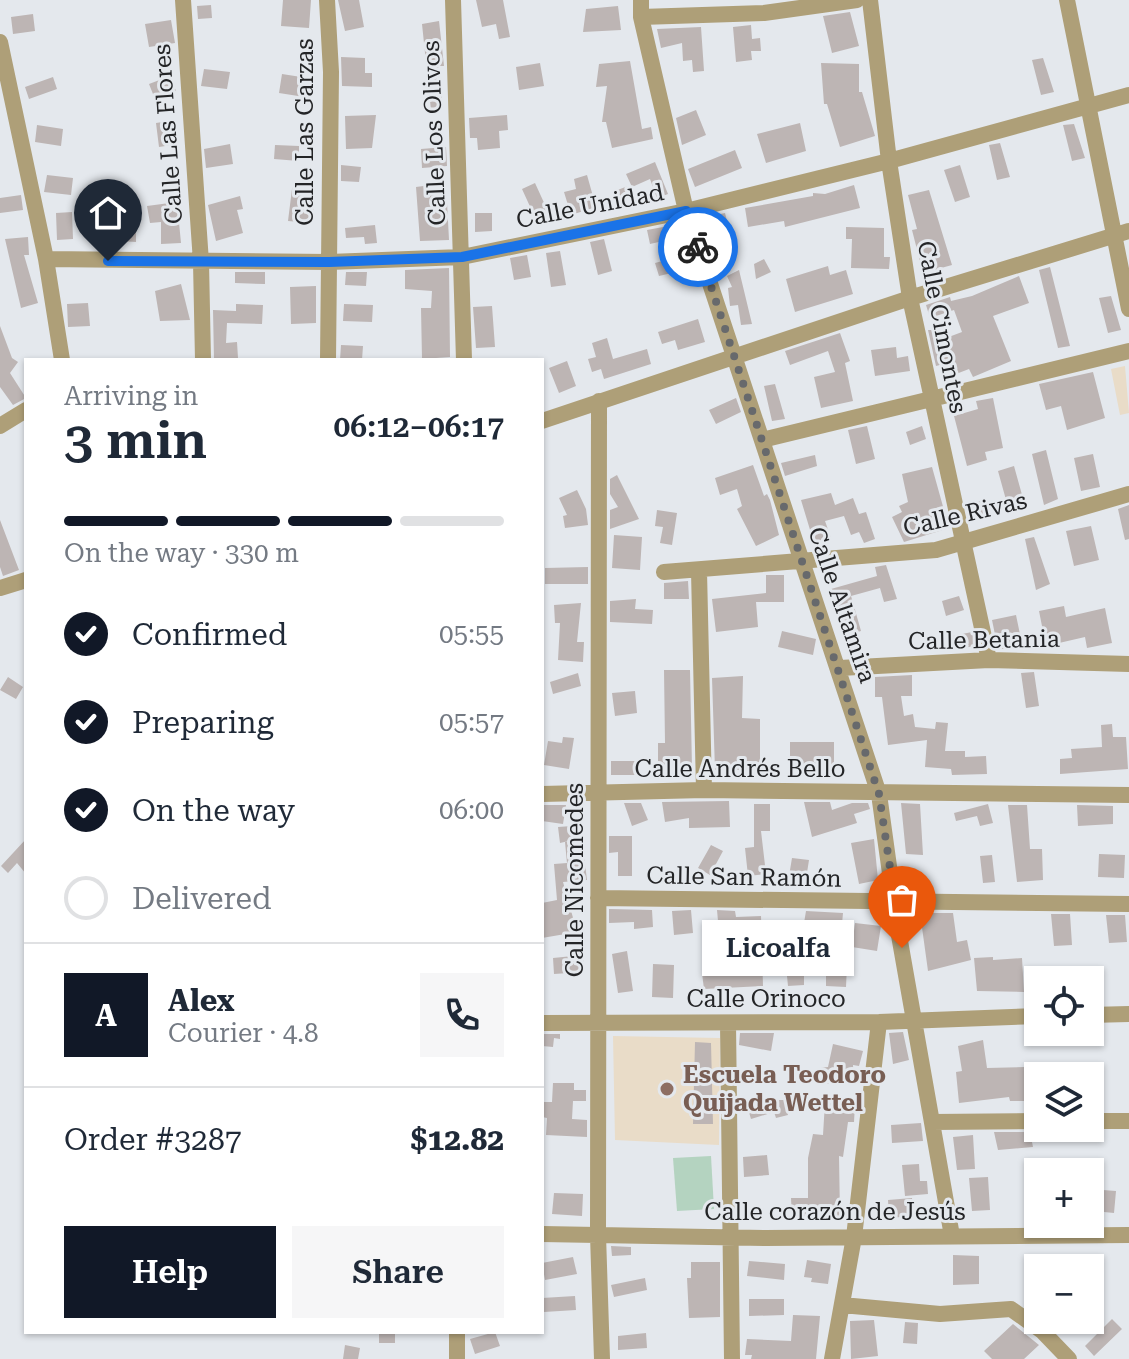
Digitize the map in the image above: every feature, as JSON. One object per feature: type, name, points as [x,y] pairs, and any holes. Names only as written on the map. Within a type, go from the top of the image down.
[{"type":"street","name":"Calle Las Flores","points":[[183,0],[201,262],[203,358]]},
{"type":"street","name":"Calle Las Garzas","points":[[327,0],[331,72],[328,358]]},
{"type":"street","name":"Calle Los Olivos","points":[[453,0],[464,358]]},
{"type":"street","points":[[641,8],[764,13],[857,0]]},
{"type":"street","name":"Calle Cimontes","points":[[870,0],[889,161],[910,298],[989,660]]},
{"type":"street","points":[[1067,0],[1087,105],[1121,233],[1129,309]]},
{"type":"street","name":"Calle Altamira","points":[[641,8],[686,211],[840,668],[879,794],[894,903],[952,1236]]},
{"type":"street","points":[[0,42],[8,130],[46,259],[62,358]]},
{"type":"street","name":"Calle Unidad","points":[[46,259],[329,262],[462,257],[686,211],[889,161],[1129,95]]},
{"type":"street","points":[[544,420],[910,298],[1121,233]]},
{"type":"street","points":[[762,440],[1129,351]]},
{"type":"street","name":"Calle Nicomedes","points":[[599,401],[598,1235],[602,1359]]},
{"type":"street","points":[[0,426],[24,411]]},
{"type":"street","name":"Calle Rivas","points":[[664,572],[803,564],[936,550],[1129,494]]},
{"type":"street","points":[[699,571],[704,790]]},
{"type":"street","points":[[0,588],[24,581]]},
{"type":"street","name":"Calle Betania","points":[[840,668],[989,660],[1129,664]]},
{"type":"street","name":"Calle Andrés Bello","points":[[544,794],[704,790],[1129,795]]},
{"type":"street","name":"Calle San Ramón","points":[[598,898],[1129,904]]},
{"type":"street","points":[[1104,1015],[1129,1014]]},
{"type":"street","name":"Calle Orinoco","points":[[544,1023],[879,1022],[1024,1016]]},
{"type":"street","points":[[832,1359],[854,1237],[879,1022]]},
{"type":"street","points":[[728,1023],[732,1359]]},
{"type":"street","points":[[932,1122],[1024,1121]]},
{"type":"street","points":[[1104,1121],[1129,1121]]},
{"type":"street","name":"Calle corazón de Jesús","points":[[544,1234],[731,1237],[1129,1235]]},
{"type":"street","points":[[842,1305],[940,1314],[1011,1309],[1042,1331],[1069,1359]]},
{"type":"street","points":[[457,1334],[457,1359]]},
{"type":"shaded area","points":[[1125,366],[1129,413],[1120,415],[1111,369]]},
{"type":"shaded area","name":"Escuela Teodoro Quijada Wettel","points":[[613,1036],[720,1038],[719,1145],[615,1140]]},
{"type":"green space","points":[[711,1156],[714,1209],[677,1211],[673,1158]]},
{"type":"building","points":[[283,0],[311,0],[309,28],[281,26]]},
{"type":"building","points":[[338,0],[359,0],[364,27],[345,31]]},
{"type":"building","points":[[476,0],[503,0],[510,37],[499,39],[496,24],[482,27]]},
{"type":"building","points":[[211,5],[212,18],[198,19],[197,6]]},
{"type":"building","points":[[618,6],[621,30],[583,32],[586,9]]},
{"type":"building","points":[[850,12],[859,46],[832,53],[823,16]]},
{"type":"building","points":[[33,14],[35,31],[13,34],[11,17]]},
{"type":"building","points":[[171,20],[175,43],[149,47],[145,24]]},
{"type":"building","points":[[439,21],[444,66],[438,66],[443,109],[431,110],[422,24]]},
{"type":"building","points":[[751,25],[752,39],[760,38],[761,51],[751,51],[752,60],[736,62],[733,27]]},
{"type":"building","points":[[701,27],[704,71],[693,72],[692,60],[683,61],[682,43],[661,48],[657,29]]},
{"type":"building","points":[[341,57],[365,58],[365,73],[372,73],[372,87],[342,86]]},
{"type":"building","points":[[1043,58],[1054,92],[1041,95],[1032,60]]},
{"type":"building","points":[[630,61],[642,129],[651,127],[653,139],[612,148],[606,122],[602,122],[607,86],[596,87],[599,64]]},
{"type":"building","points":[[540,63],[544,86],[519,90],[516,67]]},
{"type":"building","points":[[821,63],[859,64],[859,92],[862,92],[875,136],[840,147],[827,104],[824,104]]},
{"type":"building","points":[[204,69],[230,72],[227,89],[201,86]]},
{"type":"building","points":[[282,74],[314,79],[311,98],[279,93]]},
{"type":"building","points":[[170,76],[176,91],[155,99],[149,84]]},
{"type":"building","points":[[53,77],[57,89],[29,99],[25,87]]},
{"type":"building","points":[[696,110],[706,135],[682,145],[676,118]]},
{"type":"building","points":[[376,115],[372,148],[346,149],[345,116]]},
{"type":"building","points":[[507,115],[508,130],[499,131],[500,148],[478,150],[477,138],[470,138],[469,118]]},
{"type":"building","points":[[175,120],[178,144],[159,147],[156,123]]},
{"type":"building","points":[[800,123],[806,151],[766,163],[757,134]]},
{"type":"building","points":[[1074,124],[1085,158],[1072,161],[1063,125]]},
{"type":"building","points":[[37,125],[63,129],[61,146],[35,142]]},
{"type":"building","points":[[1000,143],[1010,177],[997,180],[989,145]]},
{"type":"building","points":[[230,144],[233,164],[206,168],[204,149]]},
{"type":"building","points":[[275,145],[299,146],[299,161],[274,159]]},
{"type":"building","points":[[446,147],[447,166],[422,168],[421,149]]},
{"type":"building","points":[[735,150],[742,168],[695,187],[688,169]]},
{"type":"building","points":[[655,162],[668,194],[657,198],[650,179],[632,187],[626,174]]},
{"type":"building","points":[[341,165],[361,167],[359,182],[341,181]]},
{"type":"building","points":[[960,165],[970,197],[955,202],[944,170]]},
{"type":"building","points":[[47,175],[73,178],[71,195],[44,192]]},
{"type":"building","points":[[587,175],[596,207],[571,215],[564,192],[576,189],[574,179]]},
{"type":"building","points":[[293,181],[316,183],[312,223],[288,221]]},
{"type":"building","points":[[446,183],[449,240],[420,241],[416,187]]},
{"type":"building","points":[[535,183],[551,218],[538,224],[522,189]]},
{"type":"building","points":[[854,185],[860,208],[785,227],[784,221],[748,227],[745,208],[813,196],[813,193],[825,194]]},
{"type":"building","points":[[628,186],[632,194],[619,200],[615,191]]},
{"type":"building","points":[[929,190],[952,265],[923,273],[912,230],[917,229],[908,195]]},
{"type":"building","points":[[21,195],[23,210],[0,213],[0,198]]},
{"type":"building","points":[[240,196],[243,209],[237,210],[243,233],[216,241],[208,205]]},
{"type":"building","points":[[177,202],[181,243],[161,244],[161,222],[150,223],[147,206]]},
{"type":"building","points":[[72,212],[73,239],[57,240],[56,213]]},
{"type":"building","points":[[475,213],[492,213],[492,231],[475,232]]},
{"type":"building","points":[[725,213],[732,241],[714,246],[706,217]]},
{"type":"building","points":[[375,225],[377,243],[365,244],[364,237],[346,238],[345,228]]},
{"type":"building","points":[[674,225],[676,238],[650,244],[647,230]]},
{"type":"building","points":[[120,226],[136,227],[136,242],[119,241]]},
{"type":"building","points":[[846,227],[884,228],[884,257],[890,257],[889,269],[851,268],[852,239],[846,239]]},
{"type":"building","points":[[28,237],[29,255],[24,255],[38,303],[21,308],[5,239]]},
{"type":"building","points":[[604,239],[612,271],[598,275],[590,242]]},
{"type":"building","points":[[560,251],[566,285],[551,287],[546,253]]},
{"type":"building","points":[[527,255],[531,277],[514,280],[510,258]]},
{"type":"building","points":[[681,256],[684,270],[659,276],[655,263]]},
{"type":"building","points":[[764,259],[771,272],[756,279],[754,264]]},
{"type":"building","points":[[828,266],[830,275],[846,270],[853,294],[795,312],[786,279]]},
{"type":"building","points":[[1050,267],[1070,346],[1058,348],[1039,270]]},
{"type":"building","points":[[449,268],[450,357],[422,358],[421,308],[431,308],[432,291],[405,289],[405,270]]},
{"type":"building","points":[[739,270],[752,324],[741,325],[738,305],[730,306],[728,288],[732,287],[727,276]]},
{"type":"building","points":[[235,272],[265,272],[265,284],[235,283]]},
{"type":"building","points":[[346,272],[367,272],[366,286],[345,285]]},
{"type":"building","points":[[1019,276],[1029,303],[993,316],[1011,361],[973,377],[969,369],[956,374],[951,362],[936,366],[928,330],[935,330],[938,341],[962,332],[954,310],[930,318],[926,305],[950,297],[951,301],[972,296]]},
{"type":"building","points":[[181,284],[190,320],[160,321],[155,291]]},
{"type":"building","points":[[316,286],[316,323],[291,324],[290,287]]},
{"type":"building","points":[[1111,296],[1121,330],[1108,333],[1099,298]]},
{"type":"building","points":[[88,303],[90,326],[68,327],[67,304]]},
{"type":"building","points":[[236,304],[263,305],[262,324],[227,323],[226,343],[237,342],[238,358],[214,358],[213,310],[236,311]]},
{"type":"building","points":[[344,304],[373,305],[372,322],[343,321]]},
{"type":"building","points":[[492,306],[495,347],[476,348],[473,307]]},
{"type":"building","points":[[698,319],[705,342],[678,350],[675,340],[662,344],[658,332]]},
{"type":"building","points":[[0,326],[12,358],[18,362],[10,373],[24,399],[13,405],[0,387]]},
{"type":"building","points":[[840,333],[850,361],[845,363],[853,401],[821,408],[814,377],[835,372],[828,351],[790,365],[785,351]]},
{"type":"building","points":[[607,338],[613,359],[647,349],[651,364],[604,379],[601,369],[592,372],[588,359],[596,357],[592,343]]},
{"type":"building","points":[[341,345],[363,346],[362,358],[340,358]]},
{"type":"building","points":[[896,347],[897,358],[908,356],[910,371],[875,376],[871,350]]},
{"type":"building","points":[[567,361],[576,386],[559,393],[549,368]]},
{"type":"building","points":[[1093,372],[1105,418],[1067,430],[1061,406],[1046,410],[1039,384]]},
{"type":"building","points":[[775,384],[785,419],[772,421],[764,386]]},
{"type":"building","points":[[736,398],[741,412],[716,424],[709,410]]},
{"type":"building","points":[[993,398],[1003,448],[985,452],[987,460],[967,466],[954,416],[978,409],[976,401]]},
{"type":"building","points":[[867,426],[875,459],[856,464],[848,430]]},
{"type":"building","points":[[922,426],[926,439],[910,445],[906,432]]},
{"type":"building","points":[[1046,450],[1058,499],[1044,505],[1032,454]]},
{"type":"building","points":[[1093,454],[1100,487],[1081,491],[1074,458]]},
{"type":"building","points":[[815,455],[817,466],[785,476],[781,463]]},
{"type":"building","points":[[753,465],[764,496],[767,494],[770,500],[779,535],[756,546],[737,509],[742,506],[737,489],[720,495],[715,478]]},
{"type":"building","points":[[1014,466],[1024,502],[1008,507],[998,471]]},
{"type":"building","points":[[932,467],[949,528],[904,542],[892,517],[902,512],[899,506],[908,502],[902,474]]},
{"type":"building","points":[[617,475],[639,519],[610,529],[610,510],[618,507],[610,494],[610,479]]},
{"type":"building","points":[[577,490],[586,509],[588,525],[565,528],[563,516],[567,515],[559,498]]},
{"type":"building","points":[[831,493],[835,505],[853,498],[859,514],[866,512],[875,539],[864,543],[859,532],[851,535],[844,516],[825,521],[831,538],[814,543],[801,500]]},
{"type":"building","points":[[984,500],[988,515],[970,520],[967,505]]},
{"type":"building","points":[[1129,505],[1129,539],[1125,540],[1118,509]]},
{"type":"building","points":[[657,510],[677,513],[672,545],[660,543],[663,527],[655,526]]},
{"type":"building","points":[[0,520],[19,570],[3,576],[0,567]]},
{"type":"building","points":[[1091,526],[1099,560],[1074,566],[1066,531]]},
{"type":"building","points":[[614,535],[642,537],[640,570],[612,568]]},
{"type":"building","points":[[1034,537],[1050,584],[1036,590],[1025,539]]},
{"type":"building","points":[[886,565],[897,599],[884,602],[880,588],[851,596],[861,631],[843,636],[831,589],[877,576],[875,567]]},
{"type":"building","points":[[588,567],[588,584],[545,584],[545,568]]},
{"type":"building","points":[[766,575],[784,575],[784,602],[756,602],[758,627],[716,632],[712,599],[766,593]]},
{"type":"building","points":[[688,581],[689,599],[664,599],[664,583]]},
{"type":"building","points":[[959,596],[964,610],[946,616],[942,601]]},
{"type":"building","points":[[636,599],[635,609],[653,610],[652,624],[610,622],[610,601]]},
{"type":"building","points":[[581,603],[577,642],[584,642],[583,662],[558,660],[560,623],[555,623],[554,605]]},
{"type":"building","points":[[1064,606],[1066,617],[1105,608],[1112,643],[1087,648],[1085,637],[1046,646],[1039,611]]},
{"type":"building","points":[[1016,615],[1023,649],[998,649],[992,620]]},
{"type":"building","points":[[782,631],[816,639],[813,655],[778,647]]},
{"type":"building","points":[[972,632],[975,646],[944,651],[942,638]]},
{"type":"building","points":[[664,670],[690,670],[692,768],[658,768],[658,743],[665,743]]},
{"type":"building","points":[[1034,672],[1039,706],[1026,708],[1021,673]]},
{"type":"building","points":[[578,673],[581,686],[553,694],[550,682]]},
{"type":"building","points":[[912,675],[912,696],[901,696],[904,716],[913,714],[915,727],[935,729],[936,722],[948,723],[945,751],[965,751],[965,757],[986,756],[987,774],[952,775],[951,769],[925,767],[927,740],[888,745],[882,697],[875,697],[875,677]]},
{"type":"building","points":[[743,676],[742,718],[760,719],[760,770],[715,770],[712,678]]},
{"type":"building","points":[[8,677],[23,687],[16,699],[0,690]]},
{"type":"building","points":[[635,691],[637,713],[615,716],[612,693]]},
{"type":"building","points":[[1112,724],[1113,737],[1126,737],[1128,769],[1060,774],[1060,759],[1072,758],[1071,749],[1102,747],[1101,725]]},
{"type":"building","points":[[563,737],[574,738],[569,769],[544,765],[548,741],[562,743]]},
{"type":"building","points":[[790,742],[834,742],[834,770],[790,769]]},
{"type":"building","points":[[611,761],[641,761],[641,775],[611,775]]},
{"type":"building","points":[[729,801],[730,827],[689,828],[689,818],[665,822],[662,802]]},
{"type":"building","points":[[804,802],[830,802],[832,810],[852,803],[868,803],[870,809],[854,814],[857,823],[812,837]]},
{"type":"building","points":[[624,803],[641,803],[648,820],[632,826]]},
{"type":"building","points":[[901,803],[920,804],[923,855],[906,854]]},
{"type":"building","points":[[754,804],[770,804],[770,831],[761,831],[766,874],[748,876],[745,848],[754,847]]},
{"type":"building","points":[[988,804],[993,823],[980,826],[977,816],[956,821],[954,813]]},
{"type":"building","points":[[544,805],[566,805],[563,824],[544,821]]},
{"type":"building","points":[[1008,805],[1027,805],[1030,849],[1042,849],[1043,880],[1017,882]]},
{"type":"building","points":[[1077,805],[1113,806],[1113,824],[1078,826]]},
{"type":"building","points":[[572,826],[573,840],[560,843],[558,827]]},
{"type":"building","points":[[609,836],[632,836],[632,876],[618,876],[618,852],[609,853]]},
{"type":"building","points":[[874,839],[878,880],[859,884],[851,843]]},
{"type":"building","points":[[582,840],[587,880],[563,882],[577,932],[544,938],[544,903],[557,900],[554,864],[567,863],[565,842]]},
{"type":"building","points":[[24,841],[24,872],[17,863],[8,873],[1,866]]},
{"type":"building","points":[[711,845],[723,851],[710,875],[698,868]]},
{"type":"building","points":[[1099,854],[1125,855],[1124,878],[1098,877]]},
{"type":"building","points":[[992,855],[995,882],[983,883],[980,856]]},
{"type":"building","points":[[792,858],[809,860],[806,879],[789,876]]},
{"type":"building","points":[[609,909],[652,910],[653,927],[634,929],[634,922],[609,923]]},
{"type":"building","points":[[691,910],[693,933],[674,935],[672,911]]},
{"type":"building","points":[[717,910],[735,911],[736,917],[761,916],[763,986],[704,989],[702,973],[711,973],[709,955],[740,952],[738,930],[719,932]]},
{"type":"building","points":[[806,911],[843,913],[842,924],[826,921],[824,932],[803,929]]},
{"type":"building","points":[[920,913],[953,913],[957,942],[967,940],[971,960],[928,971]]},
{"type":"building","points":[[1051,914],[1070,914],[1072,945],[1054,946]]},
{"type":"building","points":[[1106,915],[1125,915],[1127,942],[1109,943]]},
{"type":"building","points":[[855,923],[881,926],[877,951],[852,947]]},
{"type":"building","points":[[627,951],[633,991],[618,993],[612,954]]},
{"type":"building","points":[[583,955],[584,972],[554,974],[553,958]]},
{"type":"building","points":[[974,958],[1022,958],[1024,992],[977,991]]},
{"type":"building","points":[[653,964],[674,965],[673,998],[652,997]]},
{"type":"building","points":[[826,964],[847,965],[846,987],[826,986]]},
{"type":"building","points":[[804,974],[804,985],[788,986],[787,976]]},
{"type":"building","points":[[903,1032],[909,1060],[893,1064],[889,1033]]},
{"type":"building","points":[[740,1033],[774,1033],[771,1051],[739,1045]]},
{"type":"building","points":[[544,1034],[560,1034],[560,1039],[554,1038],[553,1047],[544,1046]]},
{"type":"building","points":[[983,1040],[987,1068],[1024,1067],[1024,1101],[1010,1101],[1009,1097],[959,1103],[956,1072],[962,1071],[958,1046]]},
{"type":"building","points":[[695,1042],[711,1043],[713,1124],[693,1124]]},
{"type":"building","points":[[833,1044],[863,1051],[859,1066],[853,1065],[854,1082],[820,1084],[819,1068],[828,1067]]},
{"type":"building","points":[[553,1083],[574,1083],[574,1090],[586,1090],[586,1101],[573,1101],[572,1119],[587,1120],[587,1137],[546,1135],[544,1102],[552,1102]]},
{"type":"building","points":[[784,1100],[788,1115],[776,1118],[774,1112],[751,1119],[748,1109]]},
{"type":"building","points":[[825,1102],[855,1104],[854,1122],[848,1122],[843,1157],[839,1156],[840,1216],[792,1217],[791,1198],[808,1198],[808,1158],[813,1134],[823,1135]]},
{"type":"building","points":[[921,1123],[923,1141],[892,1143],[891,1125]]},
{"type":"building","points":[[994,1132],[1024,1132],[1024,1142],[1032,1142],[1033,1147],[998,1150]]},
{"type":"building","points":[[973,1135],[975,1169],[957,1170],[953,1137]]},
{"type":"building","points":[[767,1155],[769,1175],[744,1177],[743,1157]]},
{"type":"building","points":[[919,1164],[920,1181],[927,1181],[928,1194],[905,1196],[902,1165]]},
{"type":"building","points":[[988,1177],[990,1210],[972,1211],[969,1178]]},
{"type":"building","points":[[1104,1190],[1116,1191],[1114,1213],[1104,1212]]},
{"type":"building","points":[[554,1193],[583,1194],[582,1216],[552,1214]]},
{"type":"building","points":[[912,1198],[914,1216],[889,1218],[888,1200]]},
{"type":"building","points":[[611,1246],[631,1247],[631,1255],[612,1256]]},
{"type":"building","points":[[953,1255],[979,1256],[979,1284],[953,1285]]},
{"type":"building","points":[[573,1257],[577,1274],[545,1280],[544,1263]]},
{"type":"building","points":[[807,1260],[831,1264],[828,1284],[811,1282],[812,1278],[804,1277]]},
{"type":"building","points":[[749,1261],[785,1264],[784,1280],[747,1276]]},
{"type":"building","points":[[691,1262],[720,1262],[720,1317],[689,1318],[687,1278],[691,1278]]},
{"type":"building","points":[[645,1278],[647,1290],[614,1297],[611,1285]]},
{"type":"building","points":[[575,1296],[576,1310],[544,1312],[544,1298]]},
{"type":"building","points":[[749,1299],[784,1299],[784,1315],[749,1316]]},
{"type":"building","points":[[793,1315],[820,1316],[816,1359],[751,1359],[752,1355],[745,1355],[747,1339],[791,1341]]},
{"type":"building","points":[[1112,1319],[1122,1329],[1094,1356],[1085,1346],[1097,1334],[1104,1334],[1104,1327]]},
{"type":"building","points":[[874,1320],[878,1356],[851,1359],[850,1321]]},
{"type":"building","points":[[905,1322],[918,1323],[917,1344],[903,1343]]},
{"type":"building","points":[[1013,1324],[1039,1345],[1024,1359],[992,1359],[984,1351]]},
{"type":"building","points":[[646,1333],[647,1348],[618,1350],[618,1336]]},
{"type":"building","points":[[379,1334],[395,1334],[395,1343],[379,1343]]},
{"type":"building","points":[[496,1334],[500,1346],[475,1354],[470,1339]]},
{"type":"building","points":[[345,1345],[360,1348],[358,1359],[343,1359]]},
{"type":"way so far","points":[[698,247],[840,668],[879,794],[902,948]]},
{"type":"place","name":"Licoalfa","points":[[902,948]]},
{"type":"place","name":"Escuela Teodoro Quijada Wettel","points":[[667,1089]]},
{"type":"route","points":[[108,261],[329,262],[462,257],[686,211],[698,247]]}]
